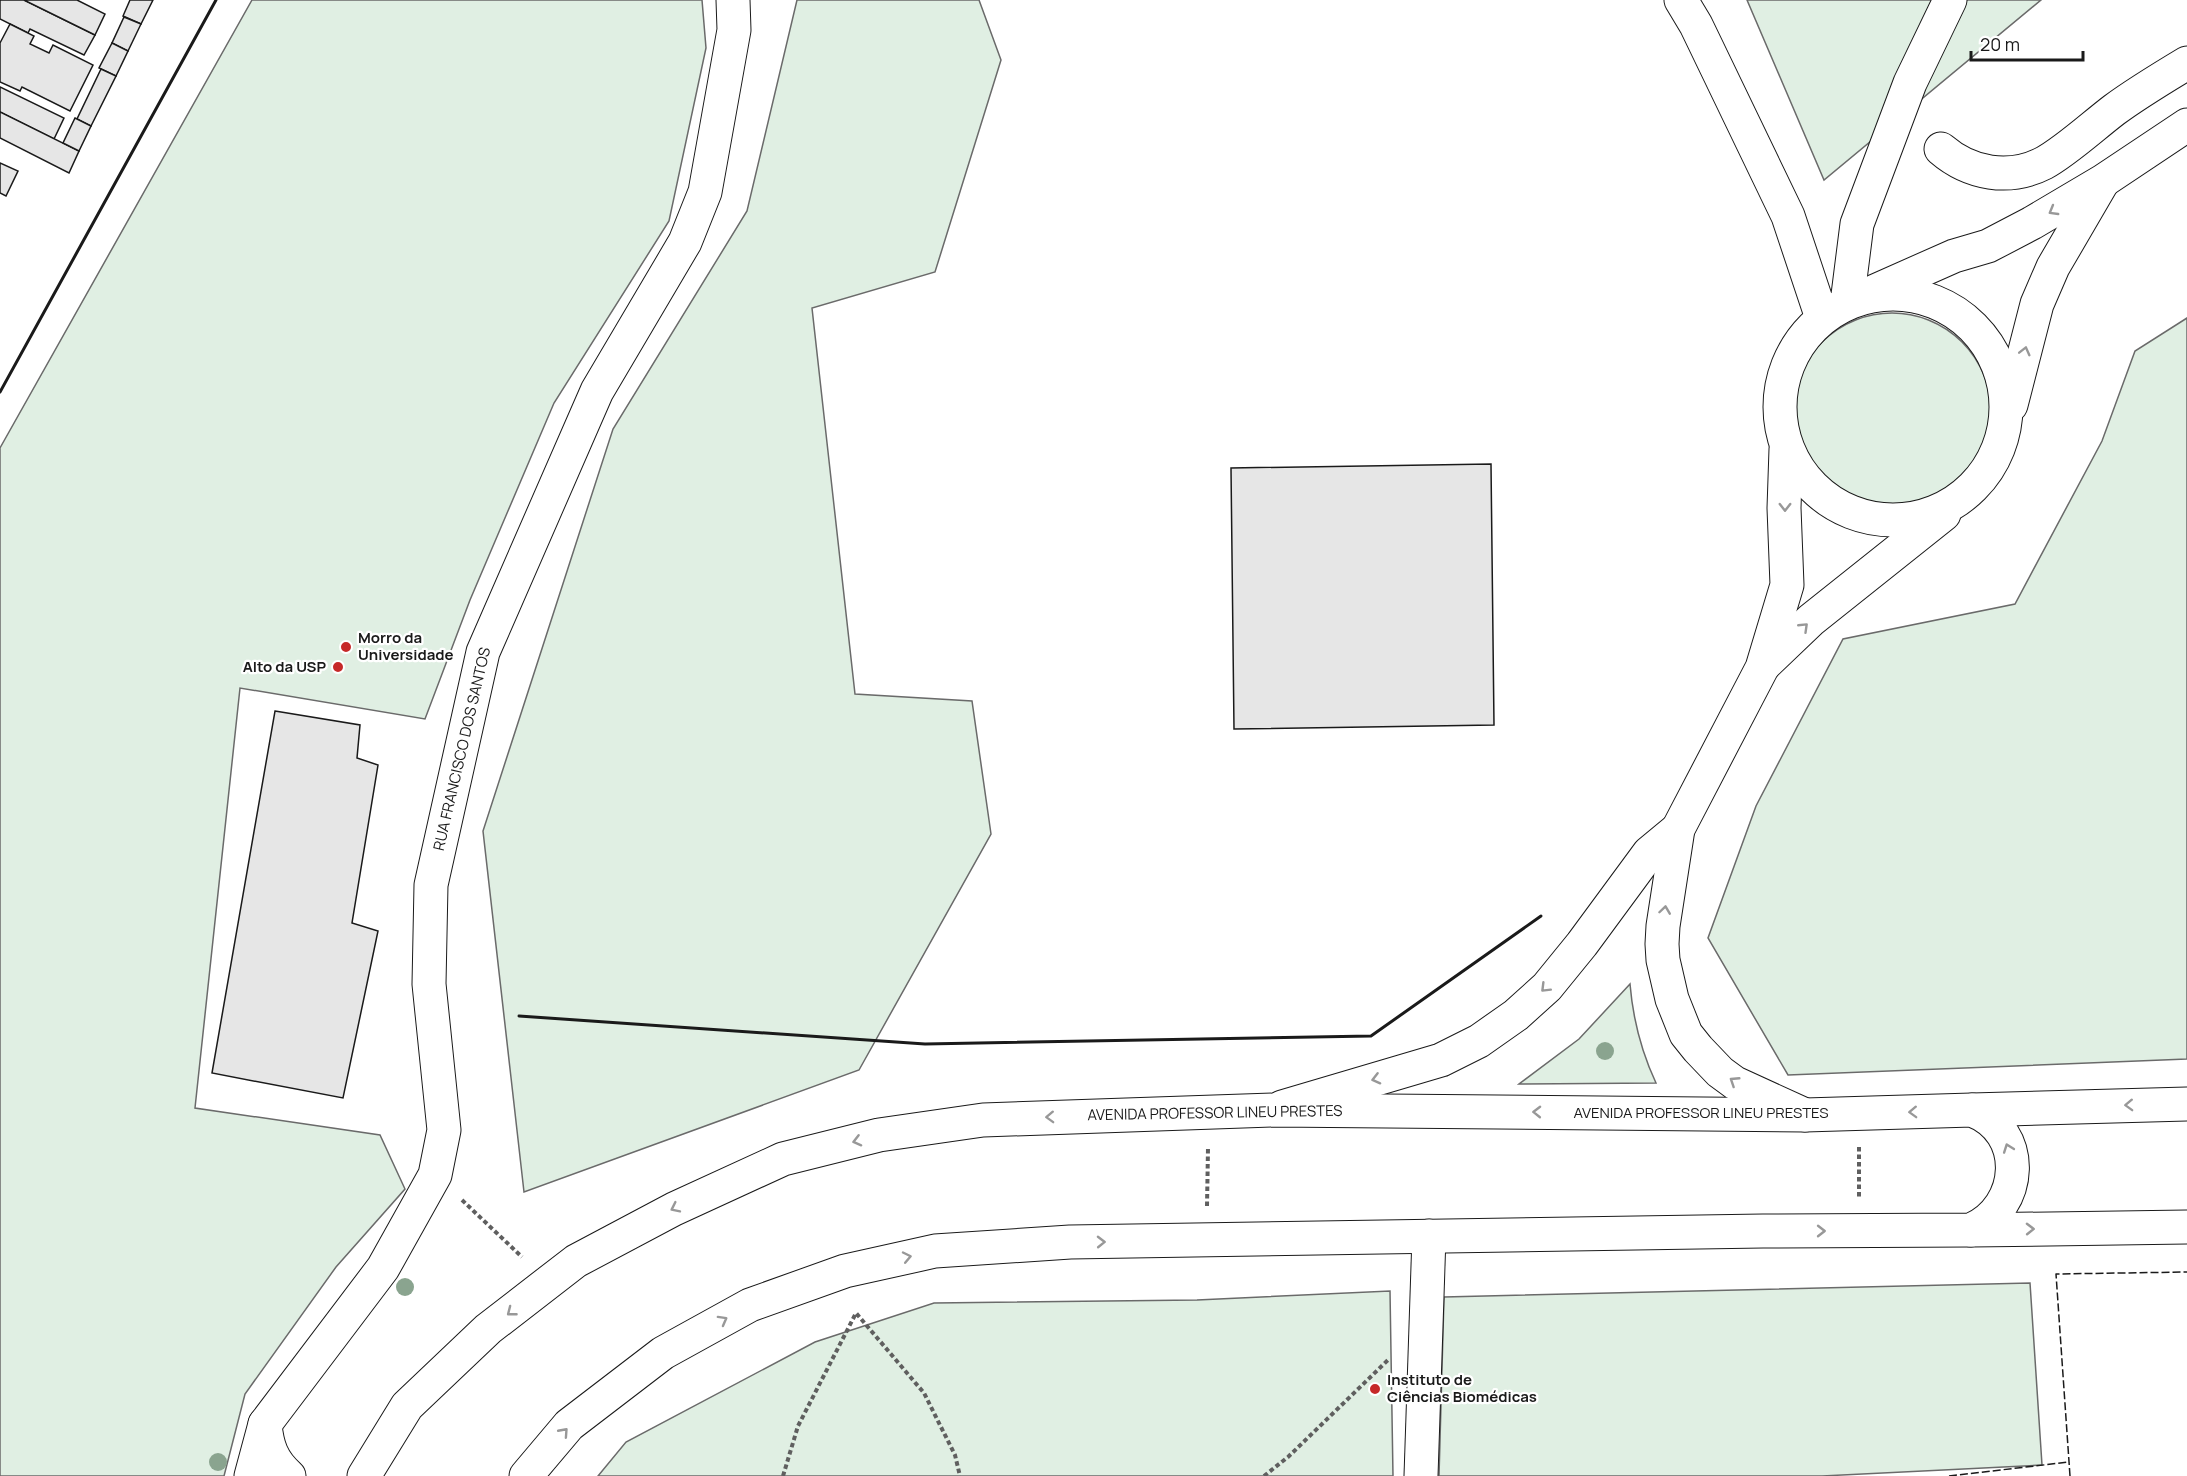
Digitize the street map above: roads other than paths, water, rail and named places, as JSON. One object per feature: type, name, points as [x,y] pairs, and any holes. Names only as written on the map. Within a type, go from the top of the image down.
[{"type":"street","name":"RUA FRANCISCO DOS SANTOS","points":[[251,1476],[265,1424],[383,1268],[435,1175],[444,1130],[429,984],[431,885],[483,652],[597,391],[686,242],[705,192],[734,30],[733,0]]},
{"type":"street","points":[[1681,0],[1696,25],[1788,216],[1842,307]]},
{"type":"street","points":[[1842,307],[1857,224],[1910,83],[1950,0]]},
{"type":"street","points":[[1941,149],[1961,164],[1982,171],[2014,173],[2024,170],[2044,162],[2140,91],[2187,63]]},
{"type":"street","points":[[1805,1115],[1748,1090],[1720,1072],[1698,1049],[1686,1034],[1679,1017],[1667,978],[1662,944],[1678,829],[1762,668],[1787,585],[1784,508],[1786,448],[1780,427],[1780,396],[1786,367],[1801,340],[1842,307],[1954,256],[1988,246],[2032,223],[2103,181],[2187,125]]},
{"type":"street","points":[[1762,668],[1811,620],[1949,510],[1979,482],[1991,466],[2006,428],[2037,304],[2053,267],[2103,181]]},
{"type":"street","points":[[1842,307],[1897,293],[1935,301],[1969,321],[1994,352],[2006,389],[2006,428]]},
{"type":"street","points":[[1786,448],[1817,493],[1857,516],[1903,521],[1949,510]]},
{"type":"street","points":[[1274,1110],[1441,1060],[1479,1041],[1516,1015],[1547,987],[1649,853],[1678,829]]},
{"type":"street","name":"AVENIDA PROFESSOR LINEU PRESTES","points":[[364,1476],[407,1406],[488,1329],[576,1261],[674,1209],[783,1159],[879,1135],[983,1120],[1274,1110],[1805,1115],[2187,1104]]},
{"type":"street","points":[[1971,1230],[1985,1222],[2002,1206],[2011,1185],[2013,1170],[2009,1147],[2002,1133],[1992,1121],[1972,1110]]},
{"type":"street","points":[[526,1476],[569,1425],[663,1353],[750,1305],[845,1270],[935,1251],[1070,1242],[2187,1227]]},
{"type":"street","points":[[1421,1476],[1429,1236]]},
{"type":"street","points":[[265,1424],[267,1446],[277,1465],[289,1476]]},
{"type":"place","name":"Morro da Universidade","points":[[346,647]]},
{"type":"place","name":"Alto da USP","points":[[338,667]]},
{"type":"place","name":"Instituto de Ciências Biomédicas","points":[[1375,1389]]}]
